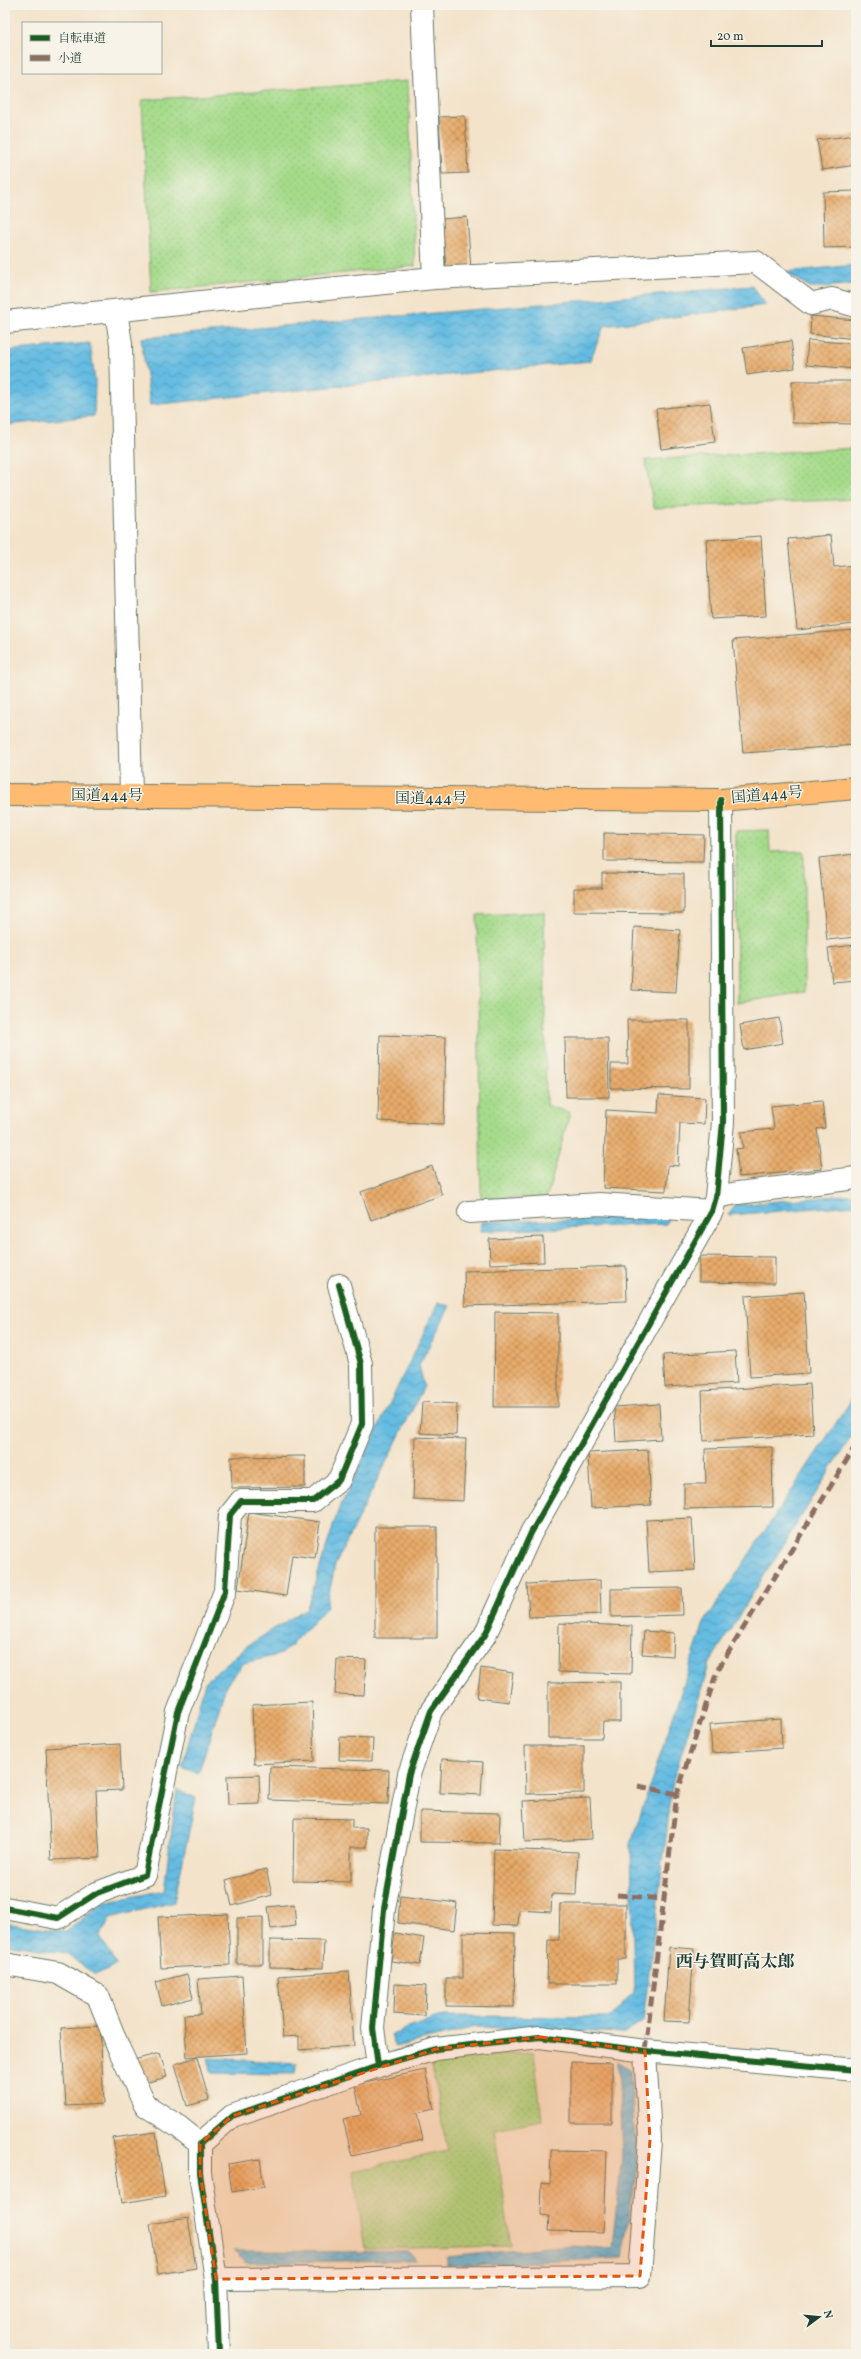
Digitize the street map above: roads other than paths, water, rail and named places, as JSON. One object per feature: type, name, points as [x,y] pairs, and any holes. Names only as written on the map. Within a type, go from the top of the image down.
[{"type":"highway","name":"国道444号","points":[[5,795],[720,800],[856,788]]},
{"type":"street","points":[[422,5],[434,278]]},
{"type":"street","points":[[5,322],[116,312],[434,278],[756,262],[811,304],[832,299],[856,306]]},
{"type":"street","points":[[116,312],[121,344],[131,796]]},
{"type":"street","points":[[378,2066],[373,2028],[384,1909],[409,1774],[431,1711],[485,1635],[531,1533],[714,1204],[723,1122],[720,800]]},
{"type":"street","points":[[469,1212],[598,1204],[714,1204],[738,1192],[856,1178]]},
{"type":"street","points":[[5,1908],[58,1918],[98,1893],[145,1875],[178,1712],[225,1591],[230,1515],[241,1501],[313,1501],[339,1480],[362,1424],[361,1364],[339,1286]]},
{"type":"street","points":[[5,1964],[58,1973],[98,1996],[118,2049],[145,2105],[200,2144]]},
{"type":"street","points":[[219,2354],[216,2279],[200,2173],[200,2144],[232,2116],[378,2066],[436,2049],[540,2037],[645,2051],[856,2070]]},
{"type":"street","points":[[216,2279],[640,2276],[650,2140],[645,2051]]},
{"type":"water","points":[[856,265],[856,284],[812,288],[785,272]]},
{"type":"water","points":[[752,286],[766,305],[604,326],[590,361],[150,405],[141,338]]},
{"type":"water","points":[[90,343],[95,381],[94,416],[5,425],[5,351]]},
{"type":"water","points":[[856,1194],[856,1205],[729,1215],[735,1205]]},
{"type":"water","points":[[670,1217],[666,1224],[480,1231],[481,1222]]},
{"type":"water","points":[[438,1303],[450,1306],[419,1365],[424,1386],[335,1565],[326,1608],[282,1654],[244,1663],[227,1683],[198,1774],[182,1767],[205,1682],[247,1646],[307,1608],[338,1511]]},
{"type":"water","points":[[856,1381],[856,1429],[710,1662],[673,1781],[643,2021],[624,2033],[475,2027],[395,2047],[391,2034],[444,2016],[611,2017],[634,1992],[631,1843],[704,1623],[850,1402]]},
{"type":"water","points":[[177,1789],[196,1798],[174,1902],[110,1918],[100,1937],[116,1965],[95,1975],[66,1953],[5,1944],[5,1923],[66,1932],[102,1903],[164,1890]]},
{"type":"water","points":[[208,2058],[297,2063],[295,2074],[212,2073]]},
{"type":"water","points":[[618,2061],[630,2071],[637,2167],[622,2258],[447,2266],[447,2257],[571,2245],[612,2248],[622,2156]]},
{"type":"water","points":[[233,2251],[409,2252],[415,2260],[246,2262]]},
{"type":"district","name":"西与賀町高太郎","points":[[735,1962]]}]
